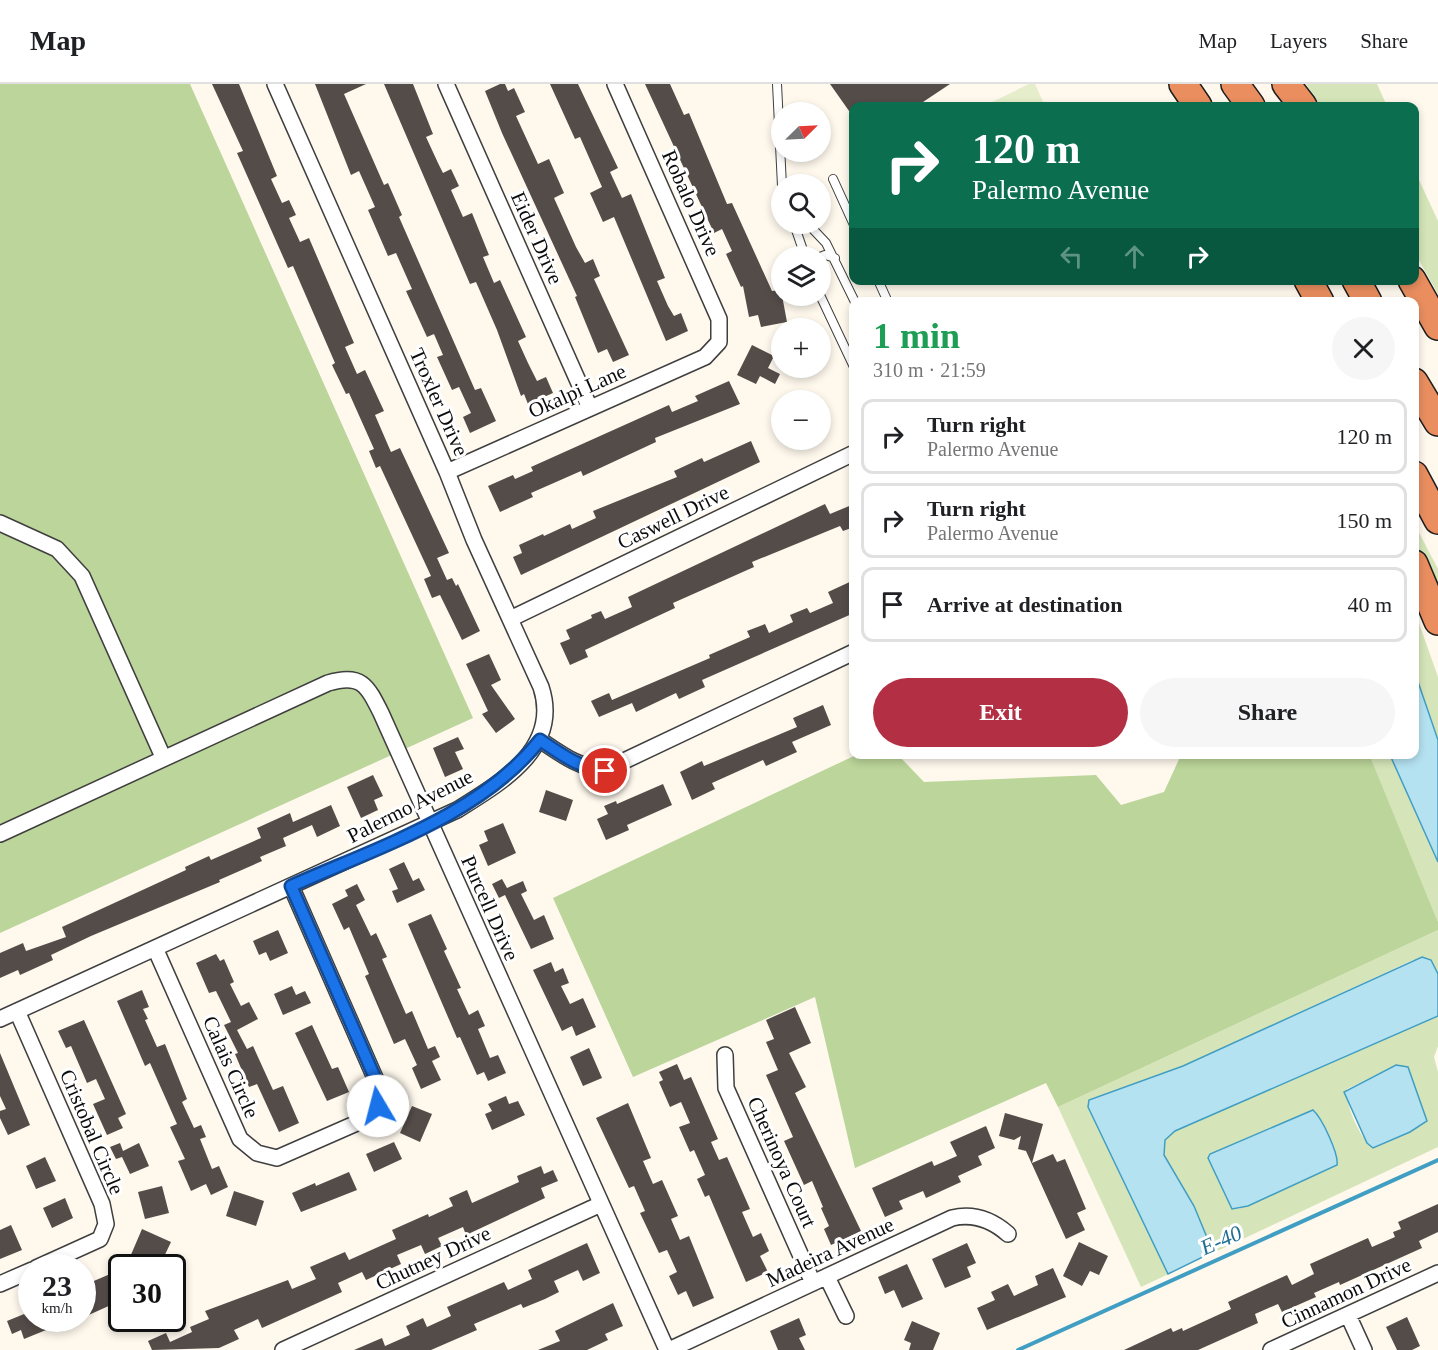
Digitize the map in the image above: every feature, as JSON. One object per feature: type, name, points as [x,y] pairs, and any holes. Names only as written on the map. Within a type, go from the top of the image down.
[{"type":"highway","points":[[1183,84],[1195,102]]},
{"type":"highway","points":[[1235,84],[1248,102]]},
{"type":"highway","points":[[1286,84],[1300,102]]},
{"type":"highway","points":[[1415,285],[1438,326]]},
{"type":"highway","points":[[1419,390],[1438,422]]},
{"type":"highway","points":[[1419,484],[1438,520]]},
{"type":"highway","points":[[1419,576],[1438,621]]},
{"type":"street","name":"Troxler Drive","points":[[274,84],[447,472],[474,540],[545,699],[546,725],[540,740]]},
{"type":"street","name":"Eider Drive","points":[[446,84],[590,408]]},
{"type":"street","name":"Robalo Drive","points":[[615,84],[718,319],[719,342]]},
{"type":"street","name":"Okalpi Lane","points":[[447,472],[705,357],[719,342]]},
{"type":"street","name":"Caswell Drive","points":[[510,619],[849,455]]},
{"type":"street","points":[[0,522],[57,549],[82,576],[163,757]]},
{"type":"street","points":[[540,740],[568,759],[589,769],[605,771],[849,654]]},
{"type":"street","name":"Purcell Drive","points":[[0,834],[328,683],[345,678],[357,680],[369,690],[668,1350]]},
{"type":"street","name":"Palermo Avenue","points":[[0,1019],[429,824],[484,794],[512,771],[540,740]]},
{"type":"street","name":"Calais Circle","points":[[155,948],[240,1138],[248,1146],[257,1152],[277,1158],[366,1119],[378,1106],[379,1087],[291,886]]},
{"type":"street","name":"Cristobal Circle","points":[[17,1011],[102,1204],[106,1224],[100,1239],[67,1254]]},
{"type":"street","name":"Cherinoya Court","points":[[725,1055],[726,1088],[820,1280],[846,1316]]},
{"type":"street","name":"Chutney Drive","points":[[283,1350],[601,1204]]},
{"type":"street","name":"Madeira Avenue","points":[[668,1350],[959,1216],[988,1221],[1008,1234]]},
{"type":"street","name":"Cinnamon Drive","points":[[1271,1350],[1438,1273]]},
{"type":"street","points":[[0,1284],[18,1276]]},
{"type":"street","points":[[1348,1315],[1364,1350]]},
{"type":"lane","points":[[778,85],[782,174]]},
{"type":"lane","points":[[833,179],[849,214]]},
{"type":"lane","points":[[817,234],[835,258],[853,297]]},
{"type":"lane","points":[[831,258],[835,258]]},
{"type":"lane","points":[[825,306],[849,356]]},
{"type":"green space","points":[[0,84],[190,84],[473,718],[0,933]]},
{"type":"green space","points":[[1029,84],[1035,84],[1043,102],[992,102]]},
{"type":"green space","points":[[1306,84],[1377,84],[1385,102],[1318,102]]},
{"type":"green space","points":[[1419,180],[1438,221],[1438,294],[1419,260]]},
{"type":"green space","points":[[1419,533],[1438,569],[1438,602],[1419,552]]},
{"type":"green space","points":[[1419,623],[1438,677],[1438,740],[1419,685]]},
{"type":"green space","points":[[849,758],[902,759],[924,782],[1096,775],[1121,805],[1164,792],[1179,759],[1371,759],[1438,922],[1438,930],[1058,1107],[1046,1083],[855,1168],[815,997],[633,1077],[553,898]]},
{"type":"green space","points":[[1371,759],[1392,759],[1438,861],[1438,922]]},
{"type":"green space","points":[[1438,930],[1438,974],[1431,960],[1413,960],[1183,1066],[1089,1100],[1088,1107],[1168,1273],[1213,1252],[1194,1206],[1164,1155],[1165,1140],[1175,1131],[1438,1016],[1438,1046],[1434,1057],[1438,1072],[1438,1147],[1141,1287],[1058,1107]],"holes":[[[1396,1065],[1408,1067],[1427,1121],[1410,1132],[1373,1148],[1354,1121],[1347,1089]],[[1313,1110],[1326,1128],[1333,1144],[1337,1165],[1238,1209],[1210,1154]]]},
{"type":"water","points":[[1419,685],[1438,740],[1438,862],[1392,759],[1419,759]]},
{"type":"water","points":[[1422,957],[1431,960],[1438,974],[1438,1016],[1175,1131],[1165,1140],[1164,1155],[1194,1206],[1213,1252],[1168,1274],[1088,1107],[1089,1100],[1183,1066]]},
{"type":"water","points":[[1396,1065],[1408,1067],[1427,1121],[1410,1132],[1373,1148],[1367,1143],[1344,1092]]},
{"type":"water","points":[[1313,1110],[1329,1136],[1337,1165],[1248,1206],[1232,1209],[1208,1158],[1210,1154]]},
{"type":"building","points":[[212,84],[239,84],[277,176],[271,179],[282,203],[289,200],[296,215],[289,218],[300,242],[309,238],[354,343],[345,347],[357,374],[365,370],[384,411],[375,415],[391,452],[400,448],[449,553],[437,558],[447,580],[452,578],[456,586],[458,584],[480,631],[462,640],[440,595],[432,598],[424,579],[431,576],[380,466],[376,468],[369,451],[374,449],[349,393],[346,394],[332,365],[335,363],[293,266],[288,268],[237,153],[243,151]]},
{"type":"building","points":[[315,84],[366,84],[344,94],[384,185],[388,183],[402,215],[399,217],[475,390],[481,388],[496,421],[470,433],[463,417],[471,413],[459,387],[452,390],[437,357],[443,355],[434,334],[427,337],[406,291],[412,289],[396,253],[388,256],[368,210],[375,207],[359,171],[351,175]]},
{"type":"building","points":[[384,84],[413,84],[433,134],[426,137],[443,173],[451,169],[459,186],[451,190],[463,217],[472,213],[489,255],[483,257],[494,283],[500,280],[526,337],[518,341],[537,381],[546,377],[553,393],[528,404],[524,394],[521,396],[497,330],[476,282],[470,284]]},
{"type":"building","points":[[505,84],[508,91],[514,88],[525,112],[516,116],[538,164],[549,159],[564,193],[554,198],[585,263],[593,259],[600,276],[594,279],[629,355],[613,362],[607,349],[598,353],[575,297],[577,296],[485,91]]},
{"type":"building","points":[[550,84],[578,84],[618,168],[610,172],[622,198],[631,194],[665,278],[657,281],[668,306],[674,316],[681,313],[688,331],[666,341],[614,217],[603,222],[590,193],[602,187],[580,137],[575,139]]},
{"type":"building","points":[[645,84],[670,84],[684,115],[689,113],[727,204],[732,203],[771,289],[771,306],[784,306],[786,318],[771,318],[771,325],[761,327],[758,315],[749,317],[743,286],[741,287],[726,254],[732,251],[722,229],[714,233]]},
{"type":"building","points":[[830,84],[950,84],[923,102],[849,102],[849,111]]},
{"type":"building","points":[[752,345],[771,354],[768,368],[771,370],[771,378],[778,378],[775,384],[760,376],[756,384],[737,375]]},
{"type":"building","points":[[729,381],[740,404],[655,438],[656,442],[583,476],[581,471],[531,493],[533,497],[500,512],[488,486],[513,475],[515,479],[533,471],[531,467],[669,405],[672,412],[698,401],[695,396]]},
{"type":"building","points":[[751,441],[760,462],[521,575],[513,557],[522,553],[519,545],[570,524],[572,529],[596,518],[593,511],[677,477],[674,471],[702,458],[704,462]]},
{"type":"building","points":[[825,504],[830,514],[849,506],[849,529],[843,531],[840,526],[752,562],[754,567],[673,603],[675,608],[585,650],[588,657],[570,665],[560,643],[570,639],[566,630],[592,618],[591,615],[601,611],[605,619],[632,607],[628,597]]},
{"type":"building","points":[[849,582],[849,615],[702,680],[705,687],[679,699],[676,693],[636,712],[632,703],[599,717],[591,701],[609,693],[612,700],[710,658],[709,655],[750,637],[747,631],[765,624],[769,633],[793,622],[790,615],[807,608],[810,613],[833,603],[828,592]]},
{"type":"building","points":[[489,654],[501,680],[491,685],[515,719],[496,733],[482,714],[488,711],[466,664]]},
{"type":"building","points":[[823,705],[831,725],[792,742],[797,752],[766,766],[763,760],[712,783],[715,789],[692,800],[680,772],[702,761],[704,766],[797,727],[793,718]]},
{"type":"building","points":[[458,737],[464,749],[455,752],[463,769],[445,777],[433,748]]},
{"type":"building","points":[[373,775],[383,796],[374,800],[378,810],[361,818],[347,787]]},
{"type":"building","points":[[663,784],[672,805],[627,825],[629,830],[606,840],[597,819],[608,814],[604,806],[616,801],[617,804]]},
{"type":"building","points":[[546,790],[573,800],[566,821],[539,812]]},
{"type":"building","points":[[331,805],[340,826],[317,837],[312,825],[283,838],[286,846],[260,857],[262,861],[219,880],[220,882],[91,936],[51,955],[53,960],[20,975],[18,970],[0,978],[0,953],[23,943],[26,951],[66,937],[62,927],[186,870],[185,867],[209,856],[211,860],[261,838],[257,828],[290,813],[293,822]]},
{"type":"building","points":[[503,823],[516,853],[488,866],[479,845],[488,841],[484,831]]},
{"type":"building","points":[[404,862],[413,881],[419,878],[425,890],[397,903],[392,891],[398,889],[389,869]]},
{"type":"building","points":[[502,879],[507,888],[523,881],[527,891],[521,894],[534,920],[544,915],[554,939],[531,949],[505,895],[499,898],[492,884]]},
{"type":"building","points":[[357,884],[365,900],[356,905],[371,936],[376,933],[387,957],[382,959],[406,1014],[412,1011],[428,1049],[435,1046],[440,1057],[432,1061],[441,1080],[421,1089],[412,1068],[417,1065],[405,1039],[394,1044],[365,976],[369,974],[349,927],[344,930],[332,904],[348,896],[345,890]]},
{"type":"building","points":[[431,914],[447,949],[444,951],[461,988],[457,989],[469,1015],[478,1010],[485,1026],[478,1029],[490,1058],[498,1055],[506,1073],[488,1081],[484,1072],[477,1075],[460,1037],[457,1038],[408,924]]},
{"type":"building","points":[[278,930],[288,953],[270,961],[266,952],[259,955],[253,941]]},
{"type":"building","points":[[216,954],[220,961],[224,959],[234,982],[230,984],[241,1006],[249,1002],[258,1019],[237,1030],[247,1049],[253,1046],[273,1090],[283,1086],[299,1123],[279,1132],[257,1084],[249,1087],[235,1054],[238,1053],[224,1025],[231,1022],[216,991],[209,993],[196,963]]},
{"type":"building","points":[[551,962],[555,972],[563,968],[569,983],[561,986],[570,1004],[583,998],[596,1027],[576,1036],[572,1026],[562,1031],[533,970]]},
{"type":"building","points":[[292,986],[296,995],[305,991],[311,1003],[283,1015],[274,994]]},
{"type":"building","points":[[142,990],[149,1007],[143,1009],[148,1019],[145,1020],[157,1047],[165,1044],[187,1099],[182,1102],[194,1128],[201,1125],[206,1137],[200,1139],[212,1169],[219,1166],[228,1187],[211,1195],[206,1184],[191,1191],[178,1161],[185,1159],[170,1127],[177,1124],[150,1063],[145,1066],[117,1001]]},
{"type":"building","points":[[795,1007],[811,1043],[789,1053],[806,1087],[795,1093],[861,1231],[831,1245],[824,1229],[829,1226],[812,1181],[804,1185],[784,1141],[793,1137],[766,1075],[778,1070],[766,1042],[774,1039],[766,1020]]},
{"type":"building","points":[[84,1020],[126,1114],[118,1118],[123,1128],[107,1135],[93,1104],[105,1099],[96,1079],[87,1083],[71,1046],[66,1048],[58,1031]]},
{"type":"building","points":[[312,1025],[332,1069],[338,1067],[349,1092],[327,1101],[295,1033]]},
{"type":"building","points":[[589,1048],[602,1078],[583,1086],[570,1057]]},
{"type":"building","points":[[0,1053],[30,1125],[8,1135],[0,1118],[0,1111],[6,1109],[0,1096]]},
{"type":"building","points":[[677,1064],[684,1080],[691,1077],[718,1139],[711,1142],[719,1160],[727,1157],[750,1209],[742,1212],[753,1237],[761,1233],[769,1251],[760,1256],[768,1272],[746,1282],[709,1195],[705,1197],[697,1179],[705,1175],[694,1150],[690,1152],[679,1127],[690,1123],[681,1102],[670,1107],[659,1082],[663,1080],[659,1072]]},
{"type":"building","points":[[506,1096],[509,1104],[518,1101],[525,1115],[492,1130],[485,1114],[492,1111],[488,1104]]},
{"type":"building","points":[[628,1103],[651,1158],[643,1161],[653,1184],[662,1180],[678,1216],[671,1219],[680,1240],[689,1236],[714,1298],[693,1307],[686,1291],[678,1295],[669,1276],[677,1272],[667,1250],[659,1253],[640,1213],[645,1211],[634,1186],[629,1188],[596,1118]]},
{"type":"building","points":[[412,1106],[432,1114],[420,1142],[400,1133]]},
{"type":"building","points":[[1005,1113],[1043,1124],[1032,1163],[1053,1154],[1057,1162],[1065,1159],[1086,1209],[1077,1213],[1085,1230],[1066,1239],[1026,1151],[1018,1149],[1021,1136],[1014,1140],[999,1136]]},
{"type":"building","points":[[986,1126],[995,1148],[978,1156],[982,1165],[958,1176],[961,1182],[926,1198],[923,1191],[899,1201],[903,1209],[885,1217],[872,1188],[932,1161],[934,1166],[957,1156],[950,1142]]},
{"type":"building","points":[[394,1142],[402,1159],[374,1172],[366,1154]]},
{"type":"building","points":[[120,1143],[123,1151],[139,1143],[149,1166],[130,1174],[122,1157],[116,1159],[110,1147]]},
{"type":"building","points":[[45,1157],[56,1181],[36,1189],[26,1166]]},
{"type":"building","points":[[541,1166],[544,1174],[553,1170],[558,1181],[541,1188],[545,1198],[466,1235],[463,1227],[438,1238],[442,1246],[425,1254],[421,1245],[397,1255],[401,1264],[366,1280],[362,1272],[338,1283],[342,1292],[262,1328],[258,1319],[234,1330],[239,1339],[219,1348],[152,1350],[148,1341],[166,1333],[170,1342],[192,1332],[190,1327],[209,1319],[205,1311],[288,1280],[292,1289],[316,1279],[310,1267],[345,1252],[349,1260],[396,1239],[392,1230],[453,1206],[449,1198],[467,1190],[472,1203],[519,1182],[517,1176]]},
{"type":"building","points":[[349,1172],[357,1190],[301,1212],[292,1193]]},
{"type":"building","points":[[162,1186],[169,1213],[145,1219],[138,1192]]},
{"type":"building","points":[[234,1191],[264,1201],[256,1226],[226,1216]]},
{"type":"building","points":[[65,1198],[73,1218],[52,1228],[43,1208]]},
{"type":"building","points":[[1438,1204],[1438,1232],[1419,1241],[1422,1248],[1340,1285],[1339,1282],[1314,1293],[1316,1297],[1282,1312],[1278,1304],[1255,1314],[1258,1323],[1198,1350],[1124,1350],[1171,1328],[1173,1332],[1182,1328],[1183,1331],[1231,1309],[1228,1302],[1287,1275],[1292,1285],[1314,1274],[1310,1264],[1368,1238],[1372,1247],[1395,1237],[1393,1232],[1401,1229],[1398,1222]]},
{"type":"building","points":[[11,1225],[22,1250],[0,1259],[0,1230]]},
{"type":"building","points":[[142,1229],[171,1242],[165,1254],[131,1254]]},
{"type":"building","points":[[1079,1242],[1108,1256],[1099,1275],[1090,1271],[1082,1286],[1063,1276]]},
{"type":"building","points":[[587,1243],[600,1273],[583,1281],[578,1270],[554,1281],[559,1292],[545,1299],[523,1308],[521,1304],[474,1324],[477,1330],[431,1350],[354,1350],[382,1338],[385,1346],[410,1335],[406,1326],[423,1318],[427,1327],[451,1316],[447,1307],[504,1282],[508,1290],[532,1279],[528,1270]]},
{"type":"building","points":[[967,1243],[976,1263],[967,1267],[971,1277],[945,1288],[932,1259]]},
{"type":"building","points":[[907,1264],[923,1299],[902,1308],[894,1290],[885,1294],[878,1277]]},
{"type":"building","points":[[1053,1268],[1066,1297],[987,1330],[977,1308],[995,1300],[991,1292],[1008,1284],[1014,1296],[1038,1285],[1035,1276]]},
{"type":"building","points":[[108,1275],[108,1306],[96,1312],[96,1280]]},
{"type":"building","points":[[613,1303],[623,1326],[605,1334],[608,1340],[587,1350],[538,1350],[560,1341],[555,1331]]},
{"type":"building","points":[[18,1316],[18,1331],[12,1334],[7,1321]]},
{"type":"building","points":[[1407,1317],[1420,1346],[1412,1350],[1397,1350],[1386,1327]]},
{"type":"building","points":[[799,1318],[806,1335],[799,1338],[805,1350],[778,1350],[770,1331]]},
{"type":"building","points":[[912,1321],[940,1333],[933,1350],[909,1350],[911,1343],[904,1340]]},
{"type":"building","points":[[22,1332],[41,1332],[24,1339]]},
{"type":"waterway","name":"E-40","points":[[1018,1350],[1438,1160]]},
{"type":"route","points":[[378,1106],[379,1087],[291,886],[458,810],[484,794],[512,771],[540,740],[568,759],[589,769],[605,771]]}]
